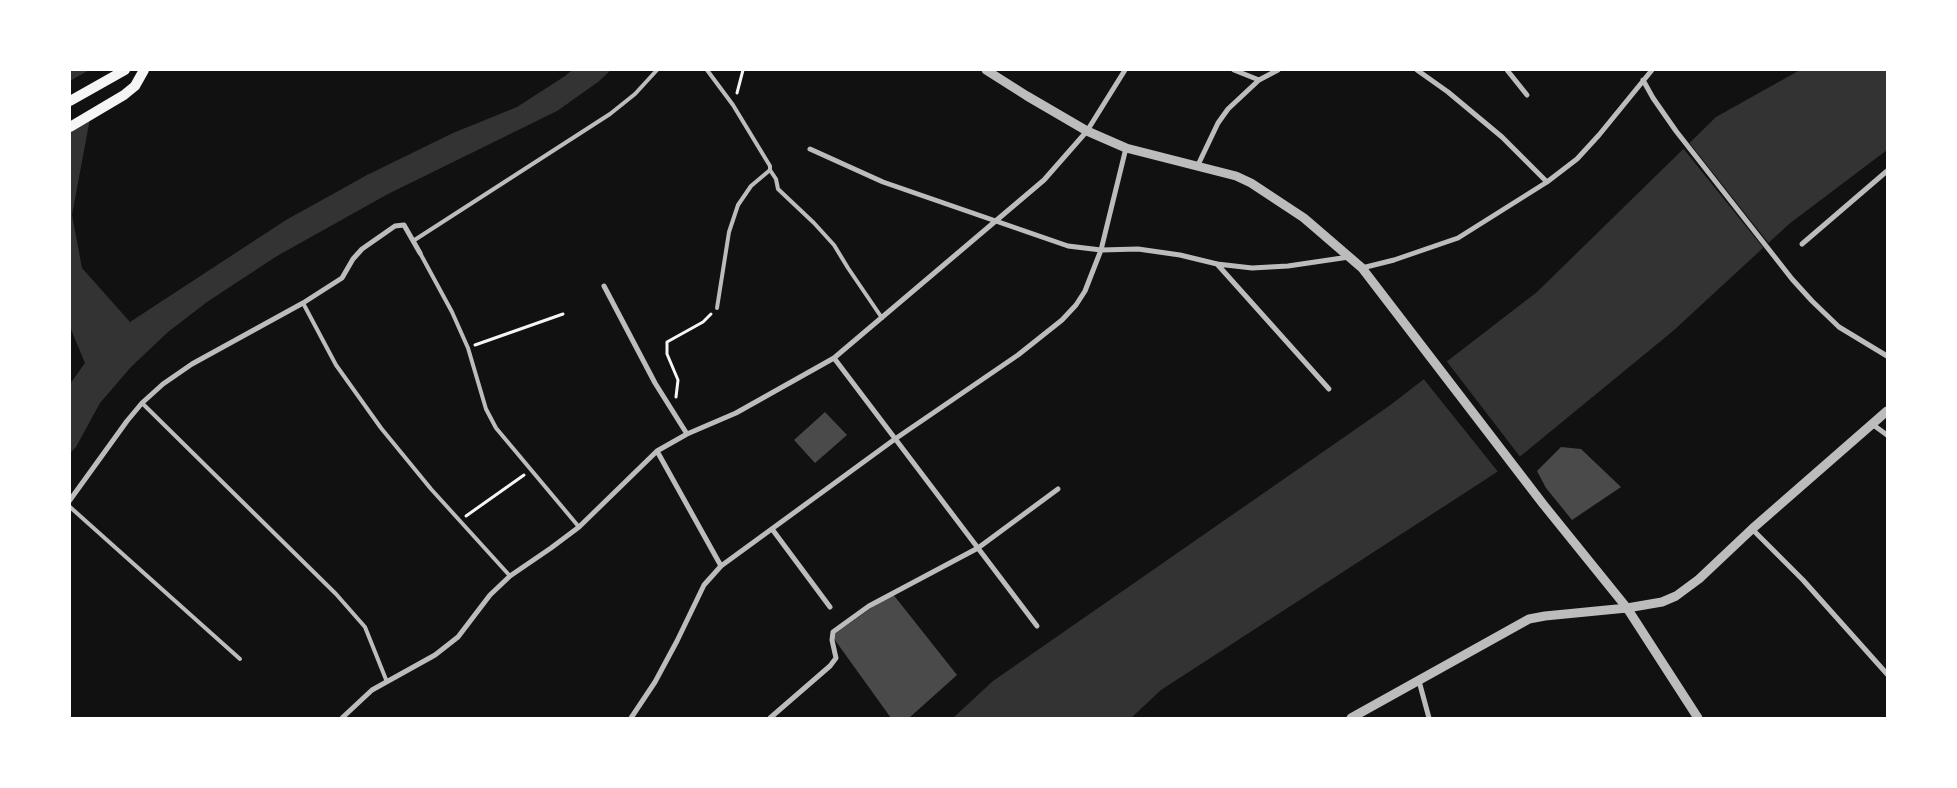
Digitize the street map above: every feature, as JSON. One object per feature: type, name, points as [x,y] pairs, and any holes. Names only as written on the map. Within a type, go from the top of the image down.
[{"type":"main road","points":[[70,101],[125,70]]},
{"type":"main road","points":[[70,127],[124,95],[135,86],[144,70]]},
{"type":"street","points":[[986,70],[1087,130],[1126,148],[1236,176],[1251,183],[1304,218],[1362,268],[1543,504],[1627,608],[1698,718]]},
{"type":"street","points":[[342,718],[372,690],[435,655],[458,637],[490,595],[510,576],[579,527],[657,451],[686,434],[736,413],[834,358],[1044,180],[1087,130],[1125,70]]},
{"type":"street","points":[[1234,70],[1259,80]]},
{"type":"street","points":[[1197,167],[1218,123],[1228,109],[1259,80],[1278,70]]},
{"type":"street","points":[[1417,70],[1448,92],[1502,137],[1547,182]]},
{"type":"street","points":[[1507,70],[1527,95]]},
{"type":"street","points":[[1362,268],[1394,260],[1458,238],[1547,182],[1576,159],[1652,70]]},
{"type":"street","points":[[1643,80],[1652,98],[1676,131],[1792,279],[1832,321],[1854,337],[1887,356]]},
{"type":"street","points":[[631,718],[660,674],[704,586],[721,566],[895,439],[1018,355],[1062,320],[1076,305],[1085,291],[1101,250],[1126,148]]},
{"type":"street","points":[[810,149],[882,182],[1068,246],[1101,250],[1138,249],[1180,254],[1217,264],[1252,268],[1288,266],[1349,257]]},
{"type":"street","points":[[1802,244],[1887,171]]},
{"type":"street","points":[[70,500],[110,442],[142,403],[163,384],[192,364],[303,303],[342,278],[353,259],[362,249],[390,229],[404,225],[420,253]]},
{"type":"street","points":[[1217,264],[1329,388]]},
{"type":"street","points":[[604,286],[655,384],[686,434]]},
{"type":"street","points":[[834,358],[1036,626]]},
{"type":"street","points":[[1351,718],[1529,619],[1627,608],[1662,602],[1688,588],[1752,529],[1887,411]]},
{"type":"street","points":[[1872,424],[1887,435]]},
{"type":"street","points":[[657,451],[721,566]]},
{"type":"street","points":[[770,718],[830,666],[836,658],[832,640],[833,632],[869,606],[978,548],[1058,489]]},
{"type":"street","points":[[772,529],[830,607]]},
{"type":"street","points":[[1752,529],[1803,580],[1887,674]]},
{"type":"street","points":[[1419,681],[1430,718]]},
{"type":"lane","points":[[413,241],[564,141],[610,114],[635,94],[657,70]]},
{"type":"lane","points":[[707,70],[733,105],[770,166],[770,170],[776,179],[778,190],[814,223],[834,245],[882,318]]},
{"type":"lane","points":[[717,308],[729,232],[738,205],[751,186],[770,170]]},
{"type":"lane","points":[[420,253],[452,312],[468,348],[486,409],[496,428],[579,527]]},
{"type":"lane","points":[[303,303],[336,365],[381,428],[431,489],[510,576]]},
{"type":"lane","points":[[142,403],[336,594],[365,627],[387,682]]},
{"type":"lane","points":[[70,507],[240,659]]},
{"type":"path","points":[[733,105],[743,70]]},
{"type":"path","points":[[675,399],[678,380],[667,354],[667,342],[703,322],[717,308]]},
{"type":"path","points":[[468,348],[563,314]]},
{"type":"path","points":[[460,521],[531,471]]},
{"type":"shaded area","points":[[70,70],[99,70],[72,215],[82,268],[130,322],[286,220],[367,175],[453,133],[517,107],[572,70],[611,70],[598,82],[557,111],[388,194],[277,256],[207,302],[168,332],[131,367],[100,403],[76,447],[70,453],[70,384],[85,363],[70,327]]},
{"type":"shaded area","points":[[1800,70],[1887,70],[1887,150],[1789,224],[1673,331],[1517,459],[1161,690],[1131,718],[953,718],[993,681],[1389,406],[1537,292],[1716,117]]},
{"type":"pier","points":[[89,70],[101,70],[92,119],[70,131],[70,81]]},
{"type":"pier","points":[[1688,141],[1770,245],[1765,250],[1682,147]]},
{"type":"pier","points":[[1445,359],[1521,458],[1499,473],[1422,377]]},
{"type":"building","points":[[825,412],[847,435],[815,463],[794,440]]},
{"type":"building","points":[[1561,447],[1581,449],[1621,487],[1572,520],[1546,488],[1537,471]]},
{"type":"building","points":[[892,593],[957,675],[909,718],[891,718],[832,636]]}]
